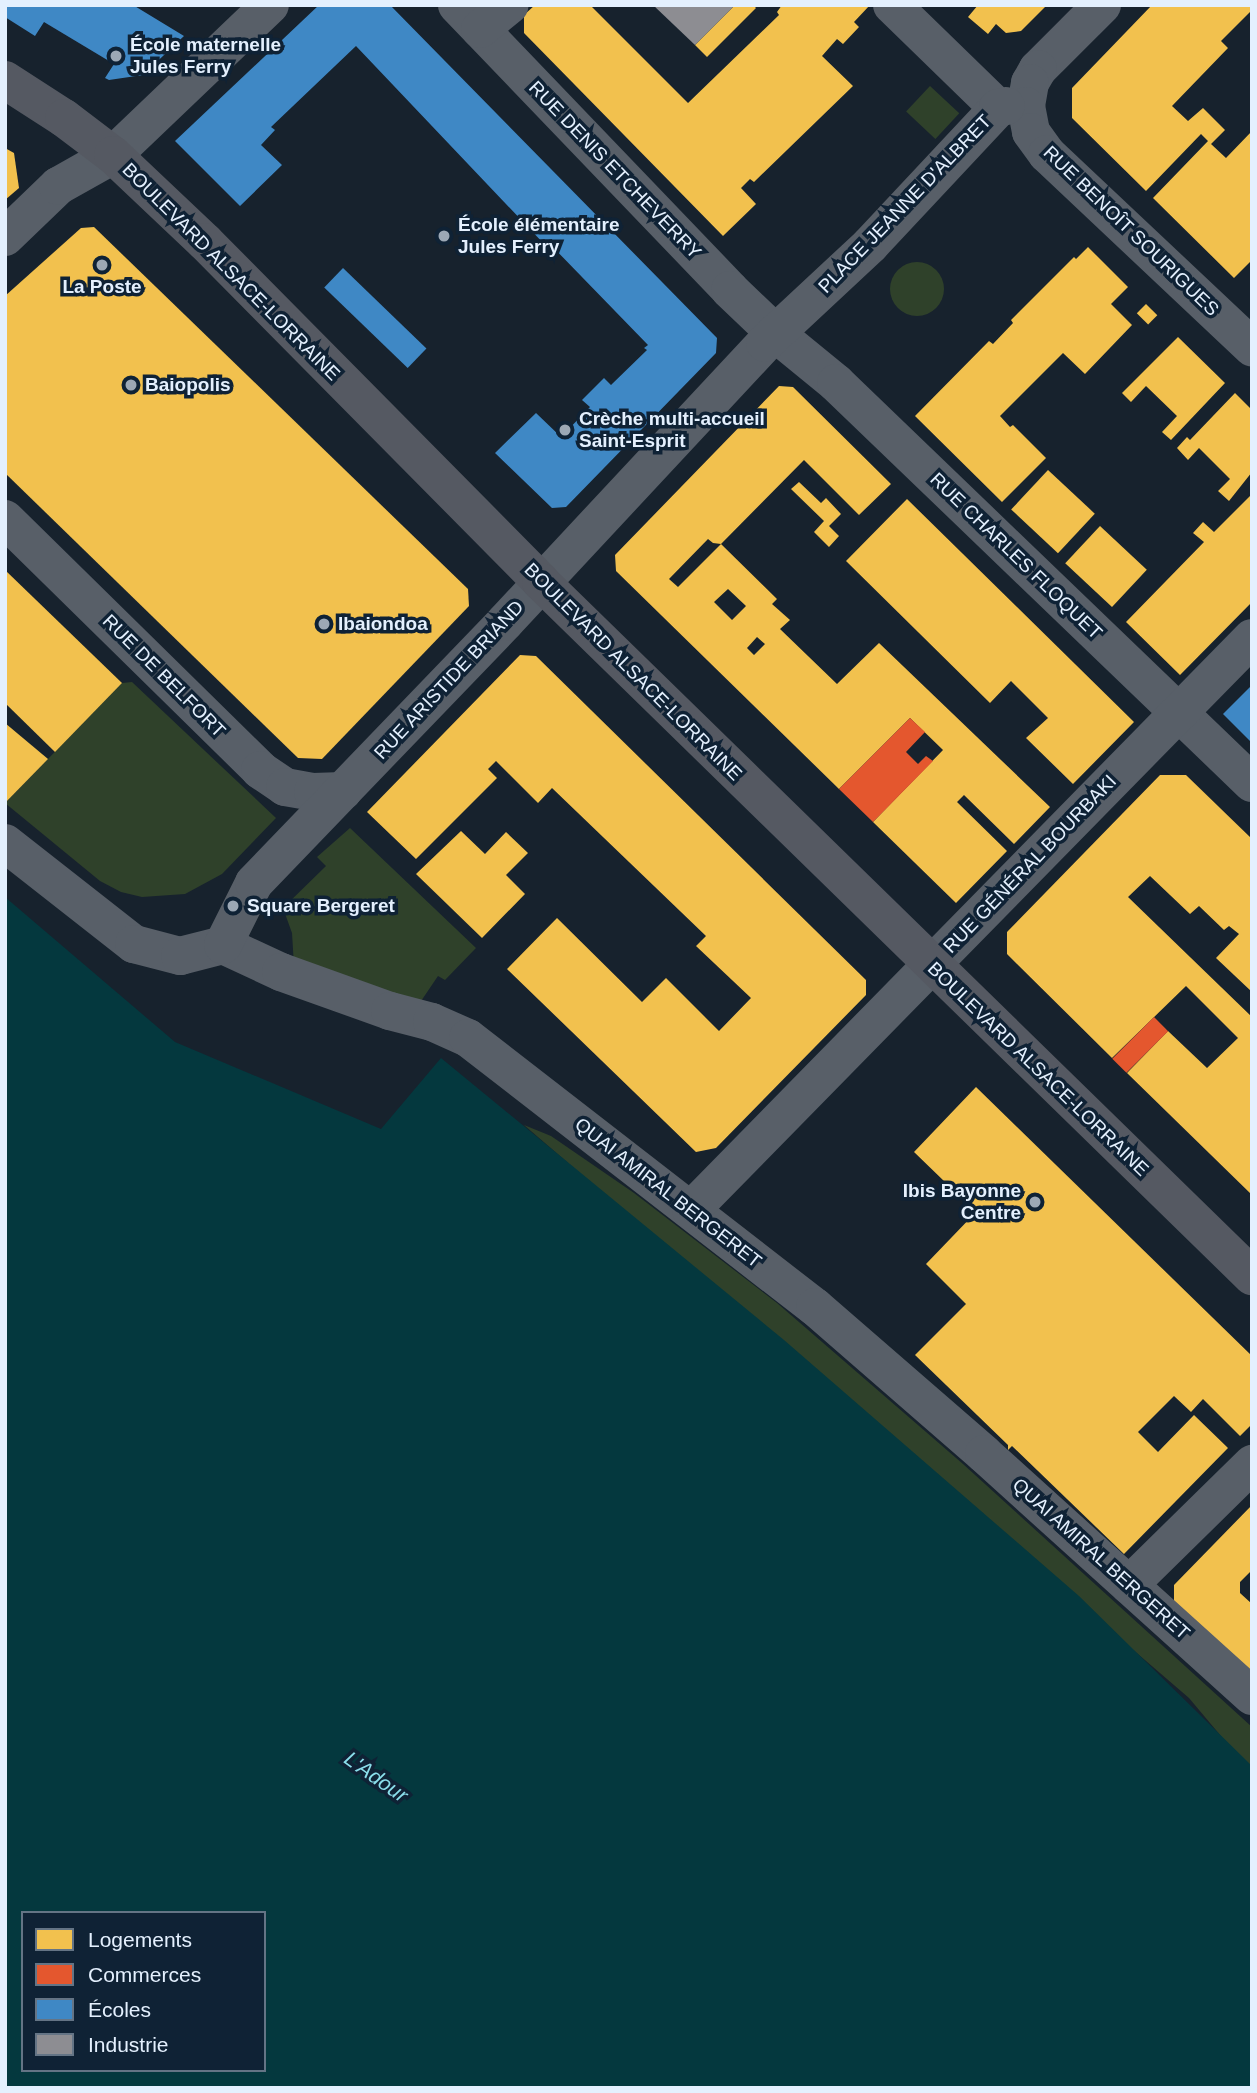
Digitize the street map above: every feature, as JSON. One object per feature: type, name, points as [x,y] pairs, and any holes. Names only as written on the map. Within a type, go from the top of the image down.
[{"type":"main road","name":"BOULEVARD ALSACE-LORRAINE","points":[[5,80],[64,118],[113,155],[205,242],[541,582],[1252,1276]]},
{"type":"street","points":[[5,237],[58,186],[113,155],[270,5]]},
{"type":"street","points":[[468,17],[510,5]]},
{"type":"street","points":[[892,5],[1010,107],[1038,69],[1102,5]]},
{"type":"street","name":"RUE DENIS ETCHEVERRY","points":[[468,17],[682,242],[775,333]]},
{"type":"street","name":"PLACE JEANNE D'ALBRET","points":[[775,333],[879,236],[1010,107]]},
{"type":"street","name":"RUE BENOÎT SOURIGUES","points":[[1010,107],[1047,154],[1252,347]]},
{"type":"street","name":"RUE ARISTIDE BRIAND","points":[[223,945],[254,883],[775,333]]},
{"type":"street","name":"RUE CHARLES FLOQUET","points":[[775,333],[836,383],[1252,783]]},
{"type":"street","name":"RUE DE BELFORT","points":[[5,519],[260,770],[285,787],[313,793],[343,791]]},
{"type":"street","name":"RUE GÉNÉRAL BOURBAKI","points":[[691,1210],[1252,638]]},
{"type":"street","points":[[5,844],[134,944],[180,956],[223,945]]},
{"type":"street","name":"QUAI AMIRAL BERGERET","points":[[223,945],[281,972],[390,1011],[432,1022],[468,1038],[691,1210],[883,1364],[1252,1696]]},
{"type":"street","points":[[1129,1585],[1252,1464]]},
{"type":"shaded area","points":[[930,86],[959,113],[935,139],[906,112]]},
{"type":"shaded area","points":[[917,262],[936,270],[944,289],[936,308],[917,316],[898,308],[890,289],[898,270]]},
{"type":"shaded area","points":[[132,682],[276,818],[222,874],[185,894],[142,897],[121,892],[100,881],[5,803],[122,683]]},
{"type":"shaded area","points":[[350,828],[476,948],[445,980],[438,976],[417,1007],[294,966],[292,933],[283,908],[326,866],[317,857]]},
{"type":"shaded area","points":[[524,1125],[551,1136],[634,1193],[777,1303],[963,1464],[1252,1727],[1252,1773],[1189,1698]]},
{"type":"water","name":"L'Adour","points":[[5,897],[175,1042],[381,1129],[441,1058],[784,1340],[1079,1596],[1252,1766],[1252,2088],[5,2088]]},
{"type":"building: Logements","points":[[535,5],[590,5],[688,103],[779,15],[777,12],[782,5],[870,5],[854,22],[859,27],[843,44],[837,39],[822,56],[853,86],[754,182],[750,179],[741,188],[756,204],[723,236],[524,33],[524,15]]},
{"type":"building: Logements","points":[[735,5],[753,5],[756,8],[707,57],[695,45]]},
{"type":"building: Logements","points":[[978,5],[1047,5],[1021,31],[1006,33],[996,24],[988,34],[968,17]]},
{"type":"building: Logements","points":[[1152,5],[1252,5],[1252,10],[1221,41],[1228,48],[1172,106],[1188,121],[1203,108],[1225,130],[1211,144],[1226,158],[1252,131],[1252,260],[1234,278],[1153,198],[1208,141],[1201,134],[1146,191],[1072,118],[1072,88]]},
{"type":"building: Logements","points":[[5,148],[14,153],[19,188],[5,200]]},
{"type":"building: Logements","name":"Baiopolis","points":[[94,227],[468,589],[469,606],[322,759],[298,758],[5,473],[5,296],[81,228]]},
{"type":"building: Logements","points":[[1088,247],[1128,287],[1111,304],[1132,325],[1085,374],[1063,353],[1000,416],[1010,427],[1013,425],[1046,458],[1002,502],[915,416],[989,341],[993,344],[1013,323],[1011,320],[1074,257],[1076,259]]},
{"type":"building: Logements","points":[[1146,304],[1157,315],[1148,325],[1137,313]]},
{"type":"building: Logements","points":[[1178,337],[1225,383],[1171,440],[1162,432],[1177,416],[1146,386],[1131,402],[1122,393]]},
{"type":"building: Logements","points":[[779,386],[793,387],[891,484],[859,515],[804,460],[721,544],[777,599],[772,604],[790,620],[780,629],[837,684],[879,643],[1050,807],[1014,844],[964,795],[957,802],[1007,851],[956,903],[873,822],[943,750],[910,718],[839,789],[616,571],[615,555]],"holes":[[[708,539],[721,544],[678,587],[669,579]],[[728,589],[746,606],[732,620],[714,602]],[[757,637],[765,644],[754,655],[747,648]]]},
{"type":"building: Logements","points":[[1235,393],[1252,410],[1252,472],[1229,501],[1218,491],[1230,479],[1199,448],[1188,460],[1177,448],[1187,437],[1190,440]]},
{"type":"building: Logements","points":[[1048,470],[1095,514],[1058,553],[1011,509]]},
{"type":"building: Logements","points":[[799,482],[821,503],[826,498],[841,514],[829,526],[839,536],[829,547],[814,532],[824,521],[791,489]]},
{"type":"building: Logements","points":[[1252,494],[1252,602],[1180,675],[1126,622],[1204,542],[1193,533],[1203,522],[1214,532]]},
{"type":"building: Logements","points":[[907,499],[1134,722],[1073,784],[1026,738],[1048,718],[1011,681],[990,703],[846,561]]},
{"type":"building: Logements","points":[[1100,526],[1147,570],[1112,607],[1065,563]]},
{"type":"building: Logements","points":[[5,570],[122,683],[55,752],[5,703]]},
{"type":"building: Logements","points":[[520,655],[536,656],[866,980],[866,995],[716,1148],[696,1152],[507,969],[557,918],[642,1002],[666,978],[719,1031],[751,998],[696,946],[706,936],[552,788],[538,803],[496,761],[488,769],[497,778],[416,859],[367,812]]},
{"type":"building: Logements","points":[[5,723],[48,759],[5,803]]},
{"type":"building: Logements","points":[[1160,775],[1186,775],[1252,839],[1252,992],[1216,958],[1239,934],[1229,926],[1224,930],[1199,906],[1190,914],[1150,876],[1128,897],[1252,1017],[1252,1195],[1127,1073],[1168,1031],[1207,1068],[1238,1038],[1186,986],[1112,1058],[1007,954],[1007,932]]},
{"type":"building: Logements","points":[[461,831],[485,854],[506,832],[528,853],[506,875],[525,894],[482,938],[416,874]]},
{"type":"building: Logements","points":[[976,1087],[1252,1356],[1252,1424],[1240,1436],[1203,1399],[1191,1412],[1174,1396],[1138,1432],[1158,1452],[1194,1415],[1228,1448],[1124,1554],[1012,1446],[1008,1450],[1008,1445],[915,1355],[966,1304],[926,1264],[976,1212],[914,1152]]},
{"type":"building: Logements","points":[[1252,1505],[1252,1570],[1240,1582],[1240,1593],[1252,1604],[1252,1676],[1174,1601],[1174,1585]]},
{"type":"building: Commerces","points":[[910,718],[925,732],[906,752],[918,764],[926,756],[933,761],[873,822],[839,789]]},
{"type":"building: Commerces","points":[[1154,1017],[1168,1031],[1126,1073],[1112,1059]]},
{"type":"building: Écoles","name":"École maternelle Jules Ferry","points":[[5,5],[133,5],[184,36],[143,75],[109,80],[105,78],[114,64],[44,22],[35,36],[5,17]]},
{"type":"building: Écoles","points":[[319,5],[390,5],[717,338],[716,353],[566,507],[552,508],[495,453],[536,413],[561,437],[590,407],[582,400],[604,378],[611,385],[647,350],[644,348],[648,345],[548,242],[545,245],[356,46],[271,127],[275,130],[261,145],[282,165],[240,206],[175,141]]},
{"type":"building: Écoles","points":[[343,268],[426,349],[408,368],[324,287]]},
{"type":"building: Écoles","points":[[1252,685],[1252,743],[1223,714]]},
{"type":"building: Industrie","points":[[653,5],[735,5],[695,45]]},
{"type":"place","name":"École maternelle Jules Ferry","points":[[116,56]]},
{"type":"place","name":"École élémentaire Jules Ferry","points":[[444,236]]},
{"type":"place","name":"La Poste","points":[[102,265]]},
{"type":"place","name":"Baiopolis","points":[[131,385]]},
{"type":"place","name":"Crèche multi-accueil Saint-Esprit","points":[[565,430]]},
{"type":"place","name":"Ibaiondoa","points":[[324,624]]},
{"type":"place","name":"Square Bergeret","points":[[233,906]]},
{"type":"place","name":"Ibis Bayonne Centre","points":[[1035,1202]]}]
